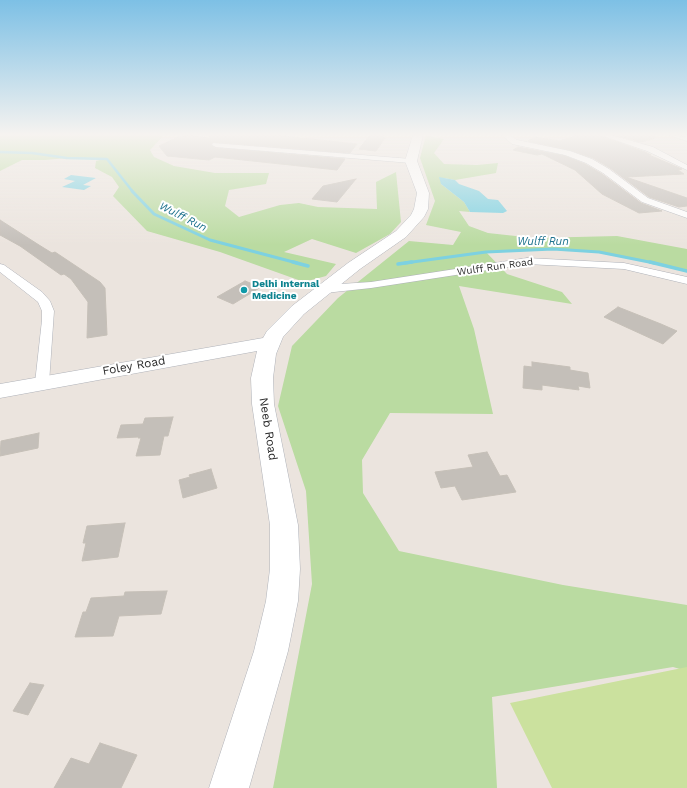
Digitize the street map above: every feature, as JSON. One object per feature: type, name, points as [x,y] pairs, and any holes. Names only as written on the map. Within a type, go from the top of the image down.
[{"type":"street","name":"Neeb Road","points":[[229,788],[272,651],[284,585],[284,525],[263,404],[263,370],[269,344],[281,327],[302,307],[354,266],[400,234],[417,217],[421,209],[422,193],[415,172]]},
{"type":"street","points":[[607,172],[645,200],[687,214]]},
{"type":"street","name":"Wulff Run Road","points":[[325,289],[372,285],[527,261],[624,266],[663,274],[687,281]]},
{"type":"street","points":[[0,267],[38,295],[44,301],[48,311],[42,383]]},
{"type":"street","name":"Foley Road","points":[[0,391],[234,348],[269,344]]},
{"type":"green space","points":[[102,172],[269,173],[266,184],[229,190],[225,206],[239,217],[280,205],[299,203],[318,207],[377,209],[376,182],[396,172],[401,222],[390,234],[356,253],[312,239],[284,252],[336,264],[326,276],[304,282],[220,252],[147,231],[113,196],[119,187],[112,177]]},
{"type":"green space","points":[[425,172],[496,172],[455,180],[444,178],[441,184],[464,202],[470,212],[459,211],[469,226],[488,233],[534,238],[617,236],[687,249],[687,271],[599,252],[553,249],[486,252],[507,274],[562,292],[572,304],[459,286],[474,329],[493,414],[390,413],[362,460],[363,493],[399,551],[563,585],[687,605],[687,671],[673,667],[492,697],[497,788],[273,788],[312,584],[306,491],[278,406],[292,346],[338,298],[409,241],[453,245],[461,232],[426,225],[435,201]]},
{"type":"green space","points":[[687,667],[687,788],[552,788],[510,703]]},
{"type":"water","points":[[71,175],[96,178],[83,185],[91,186],[84,190],[62,187],[75,181],[64,179]]},
{"type":"water","points":[[439,177],[455,180],[459,184],[479,191],[488,199],[498,200],[507,211],[503,213],[470,212],[464,202],[441,184]]},
{"type":"building","points":[[577,172],[598,172],[641,203],[662,211],[639,213],[602,194]]},
{"type":"building","points":[[615,172],[681,172],[684,174],[626,177],[687,198],[687,206],[679,207],[649,197]]},
{"type":"building","points":[[356,179],[337,202],[312,199],[323,186]]},
{"type":"building","points":[[0,220],[52,253],[55,252],[100,282],[105,288],[107,335],[87,338],[88,302],[71,279],[64,274],[61,275],[20,246],[0,235]]},
{"type":"building","name":"Delhi Internal Medicine","points":[[245,281],[261,287],[233,304],[217,297]]},
{"type":"building","points":[[618,307],[677,331],[663,344],[604,317]]},
{"type":"building","points":[[532,362],[570,367],[570,370],[588,373],[590,388],[578,386],[579,390],[542,385],[542,390],[523,388],[524,366],[532,367]]},
{"type":"building","points":[[173,417],[168,436],[164,436],[160,455],[136,456],[141,438],[117,438],[121,425],[143,424],[145,418]]},
{"type":"building","points":[[39,433],[38,448],[0,456],[1,441]]},
{"type":"building","points":[[487,452],[500,476],[507,475],[516,492],[462,500],[455,486],[441,488],[435,472],[473,467],[468,455]]},
{"type":"building","points":[[211,469],[217,488],[183,498],[179,480],[190,477],[189,475]]},
{"type":"building","points":[[125,523],[118,557],[82,561],[86,543],[83,543],[87,526]]},
{"type":"building","points":[[167,591],[161,614],[119,616],[113,636],[75,637],[83,612],[86,612],[91,598],[124,596],[125,592]]},
{"type":"building","points":[[30,683],[44,685],[28,715],[13,711]]},
{"type":"building","points":[[100,743],[137,755],[121,788],[54,788],[71,758],[89,764]]},
{"type":"waterway","name":"Wulff Run","points":[[117,172],[133,192]]},
{"type":"waterway","name":"Wulff Run","points":[[132,191],[154,214],[210,240],[297,263]]},
{"type":"waterway","name":"Wulff Run","points":[[405,263],[486,252],[553,249],[599,252],[654,263]]},
{"type":"waterway","name":"Wulff Run","points":[[293,262],[308,266]]},
{"type":"waterway","name":"Wulff Run","points":[[405,263],[412,262]]},
{"type":"waterway","name":"Wulff Run","points":[[650,262],[687,271]]},
{"type":"waterway","name":"Wulff Run","points":[[398,264],[405,263]]},
{"type":"place","name":"Delhi Internal Medicine","points":[[244,290]]}]
